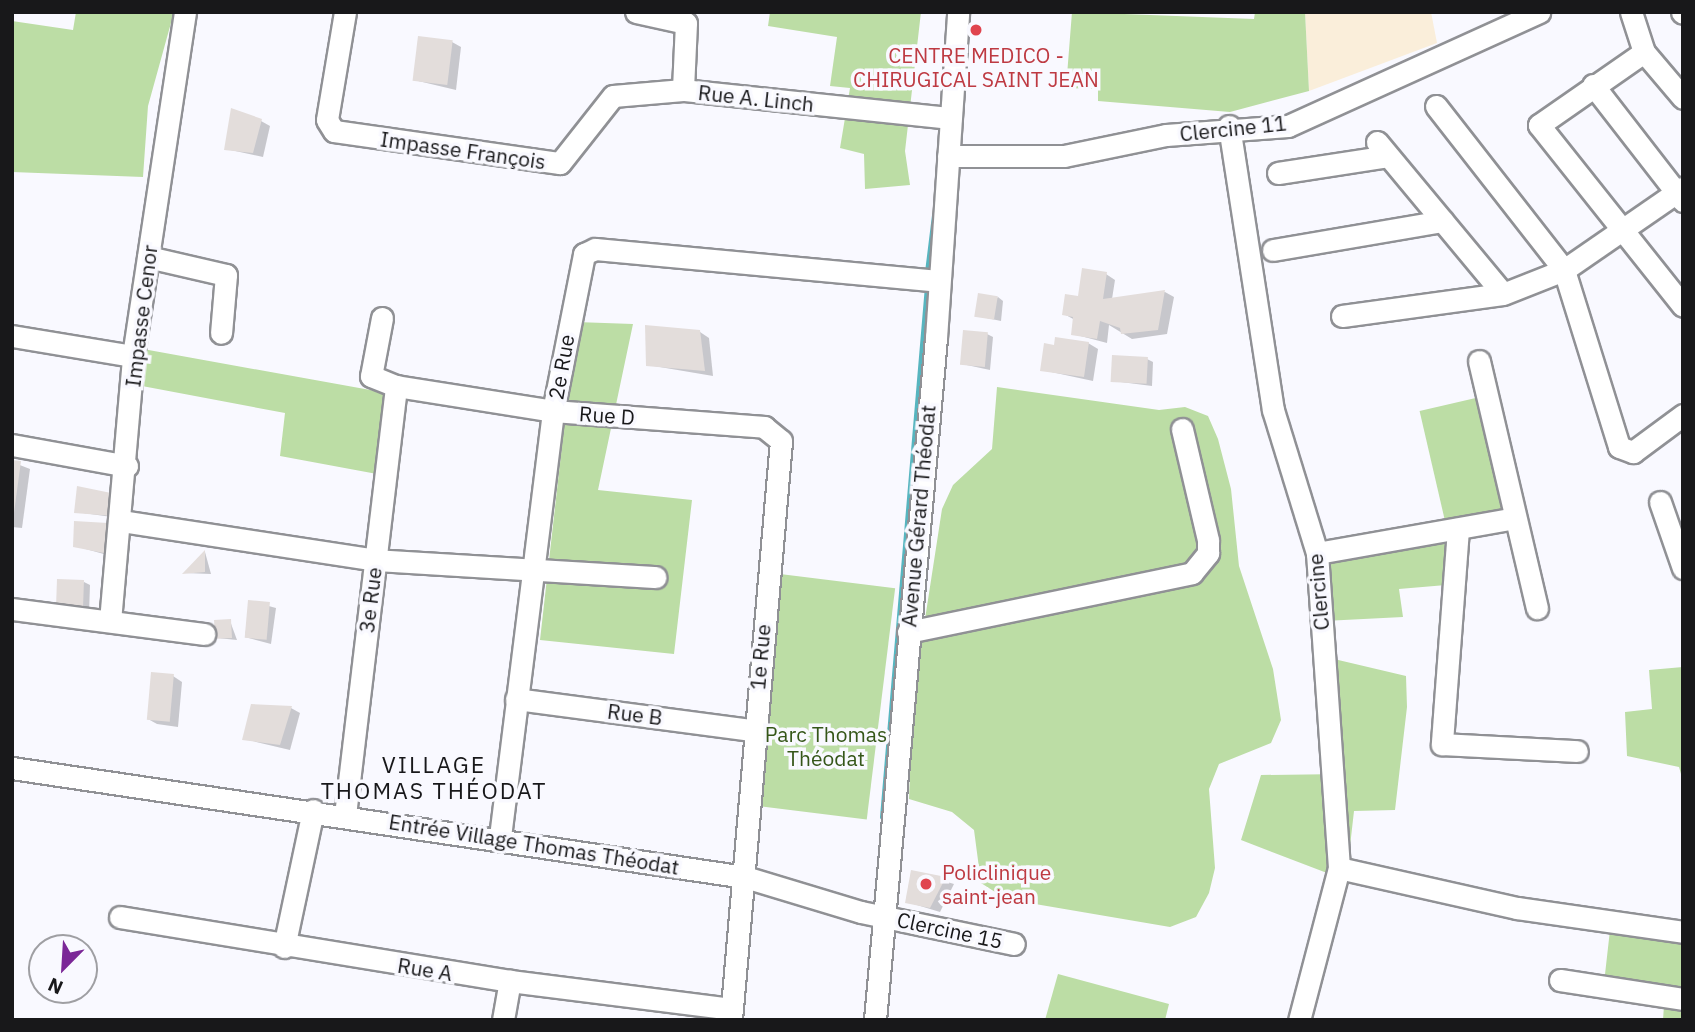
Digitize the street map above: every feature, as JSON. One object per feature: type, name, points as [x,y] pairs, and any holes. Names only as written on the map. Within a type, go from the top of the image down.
[{"type":"street","name":"Impasse Cenor","points":[[110,621],[127,466],[134,356],[185,12]]},
{"type":"street","name":"Impasse François","points":[[345,12],[327,120],[334,131],[560,163],[612,96],[683,90]]},
{"type":"street","name":"Avenue Gérard Théodat","points":[[875,1020],[939,281],[948,156],[944,118],[958,12]]},
{"type":"street","name":"Clercine 11","points":[[948,156],[1064,156],[1229,126],[1288,126],[1539,12]]},
{"type":"street","points":[[1632,12],[1644,52],[1683,98]]},
{"type":"street","name":"Rue A. Linch","points":[[645,13],[686,23],[683,90],[944,118]]},
{"type":"street","points":[[1644,52],[1539,125],[1683,306]]},
{"type":"street","points":[[1342,316],[1503,294],[1564,270],[1681,194],[1594,85]]},
{"type":"street","points":[[1436,106],[1564,270],[1619,447],[1633,452],[1683,415]]},
{"type":"street","name":"Clercine","points":[[1229,126],[1273,410],[1317,552],[1339,868],[1299,1020]]},
{"type":"street","points":[[1278,173],[1383,149],[1503,294]]},
{"type":"street","points":[[1273,250],[1443,221]]},
{"type":"street","name":"2e Rue","points":[[500,837],[553,411],[578,269],[595,249],[939,281]]},
{"type":"street","points":[[148,257],[226,275],[220,333]]},
{"type":"street","points":[[382,318],[371,376],[396,386]]},
{"type":"street","points":[[12,336],[134,356]]},
{"type":"street","points":[[1479,361],[1537,608]]},
{"type":"street","name":"Rue D","points":[[396,386],[553,411],[764,427],[776,433]]},
{"type":"street","name":"3e Rue","points":[[345,814],[396,386]]},
{"type":"street","points":[[908,632],[1192,573],[1208,553],[1208,540],[1182,429]]},
{"type":"street","name":"1e Rue","points":[[731,1014],[745,877],[753,730],[781,441],[776,433]]},
{"type":"street","points":[[12,444],[127,466]]},
{"type":"street","points":[[1660,502],[1683,568]]},
{"type":"street","points":[[1317,552],[1515,517]]},
{"type":"street","points":[[121,521],[375,560],[533,565],[654,576]]},
{"type":"street","points":[[1458,529],[1442,744],[1577,751]]},
{"type":"street","points":[[12,609],[204,634]]},
{"type":"street","name":"Rue B","points":[[516,699],[753,730]]},
{"type":"street","name":"Entrée Village Thomas Théodat","points":[[12,768],[500,837],[745,877],[886,917]]},
{"type":"street","points":[[284,947],[313,810]]},
{"type":"street","points":[[1339,868],[1517,908],[1683,932]]},
{"type":"street","name":"Rue A","points":[[120,917],[284,947],[731,1014]]},
{"type":"street","name":"Clercine 15","points":[[886,917],[1014,944]]},
{"type":"street","points":[[1560,980],[1683,999]]},
{"type":"street","points":[[503,1020],[510,981]]},
{"type":"shaded area","points":[[1305,12],[1431,12],[1437,43],[1309,91]]},
{"type":"green space","points":[[76,12],[174,12],[148,106],[143,177],[12,172],[12,21],[73,30]]},
{"type":"green space","points":[[770,12],[921,12],[905,151],[910,185],[865,189],[864,154],[840,148],[850,88],[830,86],[837,37],[768,26]]},
{"type":"green space","points":[[1072,12],[1254,19],[1255,12],[1305,12],[1309,91],[1230,112],[1098,101],[1098,89],[1066,88]]},
{"type":"green space","points":[[576,322],[633,324],[598,490],[692,500],[674,654],[540,640]]},
{"type":"green space","points":[[143,349],[387,393],[377,474],[280,456],[285,413],[142,386]]},
{"type":"green space","points":[[997,387],[1159,410],[1185,407],[1208,416],[1218,439],[1231,489],[1239,566],[1273,669],[1281,720],[1271,743],[1219,764],[1209,789],[1215,868],[1209,893],[1196,917],[1170,927],[1006,899],[981,883],[974,830],[952,812],[909,799],[913,697],[942,509],[953,485],[992,449]]},
{"type":"green space","points":[[1480,397],[1507,512],[1446,526],[1420,411]]},
{"type":"green space","points":[[1448,536],[1446,585],[1399,589],[1403,617],[1324,621],[1327,556]]},
{"type":"green space","name":"Parc Thomas Théodat","points":[[780,574],[895,588],[867,819],[752,805]]},
{"type":"green space","points":[[1334,659],[1406,676],[1407,707],[1395,810],[1354,811],[1349,855],[1327,873],[1241,840],[1261,775],[1343,774]]},
{"type":"green space","points":[[1683,667],[1683,781],[1679,767],[1627,756],[1625,712],[1652,709],[1649,670]]},
{"type":"green space","points":[[1610,930],[1683,940],[1683,1020],[1663,1020],[1664,1005],[1603,992]]},
{"type":"green space","points":[[1058,974],[1169,1004],[1165,1020],[1045,1020]]},
{"type":"building","points":[[418,36],[453,40],[447,85],[413,81]]},
{"type":"building","points":[[231,108],[262,119],[253,153],[224,150]]},
{"type":"building","points":[[1082,268],[1107,272],[1103,299],[1165,290],[1158,330],[1121,334],[1120,328],[1100,321],[1097,339],[1071,335],[1073,317],[1062,315],[1065,294],[1078,296]]},
{"type":"building","points":[[978,293],[998,296],[994,320],[974,317]]},
{"type":"building","points":[[645,325],[700,330],[705,371],[646,366]]},
{"type":"building","points":[[963,330],[988,332],[985,367],[960,365]]},
{"type":"building","points":[[1055,337],[1089,342],[1084,377],[1040,371],[1044,343],[1054,345]]},
{"type":"building","points":[[1112,355],[1148,357],[1147,384],[1111,382]]},
{"type":"building","points":[[12,460],[21,461],[14,513],[12,513]]},
{"type":"building","points":[[77,486],[116,494],[114,516],[74,513]]},
{"type":"building","points":[[74,521],[108,523],[109,554],[73,547]]},
{"type":"building","points":[[205,550],[205,572],[182,574]]},
{"type":"building","points":[[57,579],[84,580],[83,610],[56,609]]},
{"type":"building","points":[[248,600],[270,602],[267,640],[245,638]]},
{"type":"building","points":[[231,619],[232,638],[215,639],[214,620]]},
{"type":"building","points":[[151,672],[174,674],[170,722],[147,720]]},
{"type":"building","points":[[251,704],[292,706],[280,745],[242,740]]},
{"type":"building","name":"Policlinique saint-jean","points":[[911,870],[946,877],[930,908],[905,903]]},
{"type":"waterway","points":[[927,272],[934,215]]},
{"type":"waterway","points":[[882,817],[927,286]]},
{"type":"place","name":"CENTRE MEDICO - CHIRUGICAL SAINT JEAN","points":[[976,30]]},
{"type":"place","name":"Policlinique saint-jean","points":[[926,884]]},
{"type":"district","name":"VILLAGE THOMAS THÉODAT","points":[[434,777]]}]
